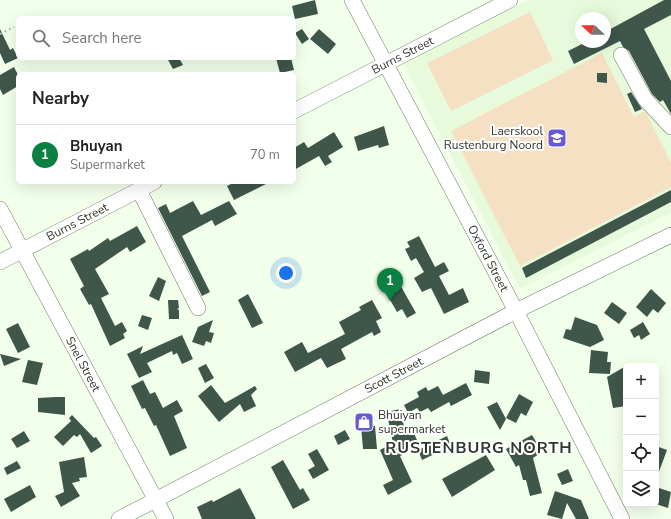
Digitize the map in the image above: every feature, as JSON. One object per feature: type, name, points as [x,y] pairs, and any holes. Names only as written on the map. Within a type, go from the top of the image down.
[{"type":"street","name":"Oxford Street","points":[[352,0],[516,311],[622,519]]},
{"type":"street","name":"Burns Street","points":[[296,110],[510,0]]},
{"type":"street","points":[[621,55],[646,98],[671,127]]},
{"type":"street","name":"Burns Street","points":[[0,262],[150,184]]},
{"type":"street","points":[[139,190],[198,308]]},
{"type":"street","name":"Snel Street","points":[[0,209],[21,251],[166,519]]},
{"type":"street","name":"Scott Street","points":[[119,519],[156,501],[516,311],[671,235]]},
{"type":"path","points":[[0,34],[14,27]]},
{"type":"shaded area","name":"Laerskool Rustenburg Noord","points":[[528,0],[671,0],[671,213],[520,289],[403,63]]},
{"type":"shaded area","points":[[530,12],[553,60],[451,111],[427,63]]},
{"type":"shaded area","points":[[602,53],[634,117],[645,111],[671,163],[671,187],[520,266],[451,131]]},
{"type":"building","points":[[315,0],[318,14],[296,19],[292,6]]},
{"type":"building","points":[[664,0],[671,0],[671,15],[644,29],[671,81],[671,114],[663,100],[660,102],[652,94],[629,51],[623,47],[620,41],[611,46],[611,29]]},
{"type":"building","points":[[0,29],[10,50],[13,48],[16,54],[16,59],[5,64],[0,53]]},
{"type":"building","points":[[302,29],[309,39],[302,44],[296,32]]},
{"type":"building","points":[[319,29],[336,44],[328,54],[310,39]]},
{"type":"building","points":[[575,48],[606,48],[574,64],[568,51]]},
{"type":"building","points":[[168,60],[180,60],[183,65],[173,69]]},
{"type":"building","points":[[277,60],[292,60],[294,70],[280,72]]},
{"type":"building","points":[[14,67],[16,72],[16,87],[3,95],[0,89],[0,75]]},
{"type":"building","points":[[597,73],[607,73],[607,83],[597,82]]},
{"type":"building","points":[[631,92],[642,109],[635,112],[627,94]]},
{"type":"building","points":[[384,126],[389,145],[379,148],[378,145],[358,151],[354,137]]},
{"type":"building","points":[[334,132],[343,147],[328,156],[332,162],[325,166],[319,156],[296,169],[296,147],[304,142],[308,148]]},
{"type":"building","points":[[231,184],[266,184],[234,200],[227,186]]},
{"type":"building","points":[[671,190],[671,202],[526,278],[522,268]]},
{"type":"building","points":[[193,201],[201,215],[229,201],[237,214],[215,226],[212,220],[182,236],[210,292],[202,296],[158,208],[166,204],[170,213]]},
{"type":"building","points":[[137,226],[146,242],[130,252],[127,247],[95,269],[109,294],[101,298],[115,326],[122,322],[127,331],[123,334],[125,338],[110,346],[91,304],[89,305],[80,289],[84,286],[70,259],[88,249],[89,251],[108,238],[110,241]]},
{"type":"building","points":[[419,236],[435,267],[444,262],[449,271],[439,276],[449,295],[463,288],[469,302],[444,314],[431,288],[422,292],[414,278],[424,272],[416,258],[411,261],[405,249],[410,247],[407,242]]},
{"type":"building","points":[[158,277],[166,281],[159,301],[149,296]]},
{"type":"building","points":[[399,283],[416,313],[407,318],[402,309],[397,312],[385,291]]},
{"type":"building","points":[[651,289],[666,303],[658,313],[653,309],[647,317],[636,307]]},
{"type":"building","points":[[248,294],[263,323],[252,328],[238,300]]},
{"type":"building","points":[[168,300],[178,300],[179,308],[177,309],[179,310],[179,319],[169,319]]},
{"type":"building","points":[[372,300],[382,318],[376,321],[381,332],[374,336],[372,332],[341,349],[346,359],[327,368],[321,358],[295,372],[284,352],[302,342],[308,353],[345,334],[339,322],[361,310],[359,307]]},
{"type":"building","points":[[612,302],[627,313],[619,324],[604,313]]},
{"type":"building","points":[[142,315],[152,318],[148,330],[138,326]]},
{"type":"building","points":[[575,317],[597,325],[604,340],[590,347],[563,338],[566,329],[571,330]]},
{"type":"building","points":[[213,320],[209,332],[214,333],[211,343],[206,341],[204,346],[192,342],[198,327]]},
{"type":"building","points":[[643,322],[650,334],[641,340],[639,335],[634,338],[630,330]]},
{"type":"building","points":[[18,323],[30,347],[18,353],[6,329]]},
{"type":"building","points":[[182,335],[193,359],[182,364],[177,353],[173,355],[172,351],[147,363],[152,372],[139,378],[127,354],[143,346],[140,354]]},
{"type":"building","points":[[591,350],[608,352],[607,362],[611,362],[610,374],[589,373]]},
{"type":"building","points":[[0,354],[21,359],[4,366]]},
{"type":"building","points":[[28,360],[43,363],[37,385],[22,382]]},
{"type":"building","points":[[206,364],[214,378],[205,383],[198,368]]},
{"type":"building","points":[[623,368],[623,406],[613,408],[607,377]]},
{"type":"building","points":[[475,370],[490,372],[489,384],[474,382]]},
{"type":"building","points":[[143,380],[150,394],[155,392],[163,408],[177,400],[183,411],[174,416],[187,448],[170,456],[156,425],[154,426],[145,408],[142,409],[131,386]]},
{"type":"building","points":[[466,383],[472,395],[451,406],[449,402],[431,412],[428,408],[420,412],[417,408],[408,413],[404,405],[419,397],[417,392],[426,387],[428,391],[438,386],[443,395]]},
{"type":"building","points":[[211,385],[225,403],[255,386],[257,389],[251,395],[256,406],[244,412],[240,404],[219,422],[198,396]]},
{"type":"building","points":[[519,394],[533,402],[526,416],[521,413],[516,423],[506,418]]},
{"type":"building","points":[[65,397],[65,415],[38,412],[38,398]]},
{"type":"building","points":[[497,402],[506,419],[500,430],[487,407]]},
{"type":"building","points":[[400,409],[406,435],[413,431],[420,447],[400,456],[412,482],[388,495],[383,485],[393,480],[380,450],[393,443],[388,419],[393,418],[391,411]]},
{"type":"building","points":[[72,415],[94,438],[96,437],[102,446],[91,453],[80,434],[77,437],[74,435],[63,446],[54,437],[71,421],[69,418]]},
{"type":"building","points":[[361,426],[375,426],[377,449],[363,449]]},
{"type":"building","points":[[345,430],[350,439],[338,445],[334,436]]},
{"type":"building","points":[[24,431],[30,441],[17,448],[11,439]]},
{"type":"building","points":[[532,435],[542,452],[533,458],[542,493],[530,496],[526,480],[523,480],[519,465],[516,467],[506,449]]},
{"type":"building","points":[[447,436],[451,446],[422,460],[418,450]]},
{"type":"building","points":[[659,447],[667,450],[659,472]]},
{"type":"building","points":[[317,449],[329,470],[313,479],[308,470],[315,466],[308,454]]},
{"type":"building","points":[[486,455],[495,470],[452,497],[442,479]]},
{"type":"building","points":[[84,457],[87,477],[79,478],[80,481],[72,483],[80,496],[61,507],[55,496],[64,492],[59,462]]},
{"type":"building","points":[[283,460],[300,490],[303,488],[310,500],[293,509],[271,467]]},
{"type":"building","points":[[17,461],[21,468],[7,475],[4,468]]},
{"type":"building","points":[[568,469],[573,481],[562,485],[557,474]]},
{"type":"building","points":[[30,485],[36,497],[11,512],[4,499]]},
{"type":"building","points":[[240,488],[256,519],[202,519],[197,507],[212,500],[213,502]]},
{"type":"building","points":[[659,488],[671,492],[668,508],[659,505]]},
{"type":"building","points":[[555,491],[581,500],[589,519],[576,519],[567,503],[562,519],[547,515]]},
{"type":"place","name":"Laerskool Rustenburg Noord","points":[[557,138]]},
{"type":"place","name":"Bhuyan","points":[[390,301]]},
{"type":"place","name":"Bhuiyan supermarket","points":[[364,422]]},
{"type":"district","name":"RUSTENBURG NORTH","points":[[479,447]]}]
